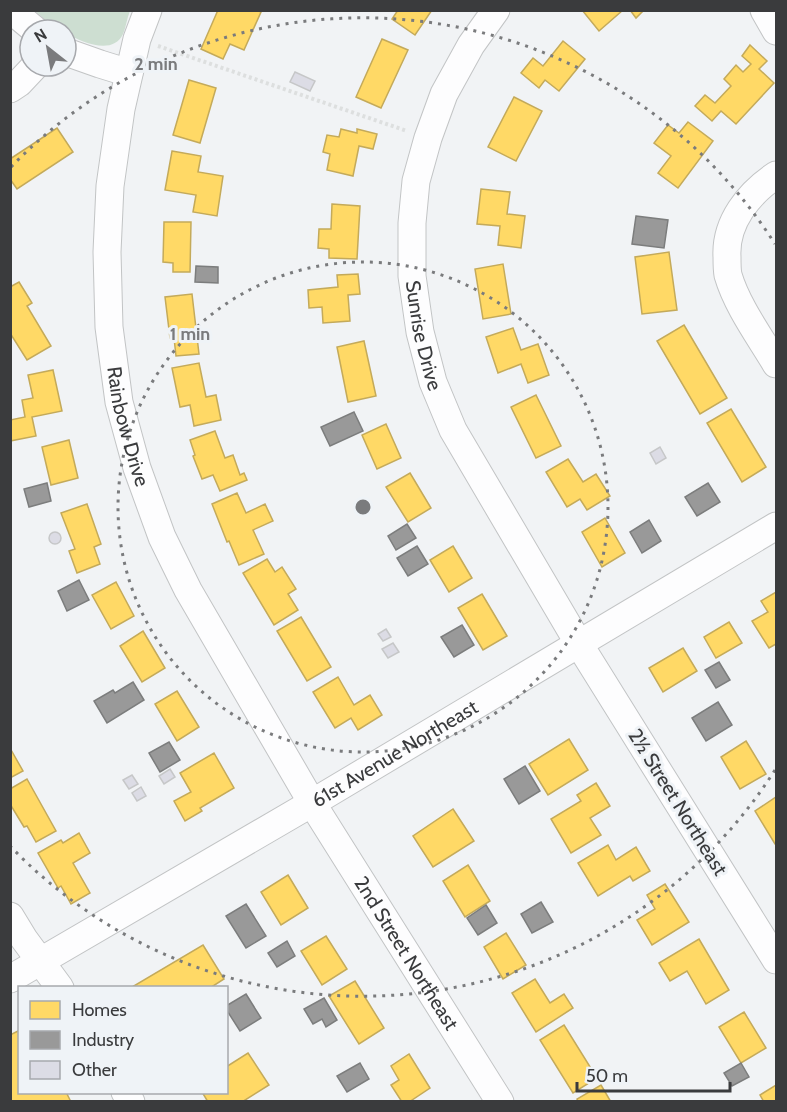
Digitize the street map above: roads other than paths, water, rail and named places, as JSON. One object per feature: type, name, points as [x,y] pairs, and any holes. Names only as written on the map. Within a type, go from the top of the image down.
[{"type":"street","name":"Rainbow Drive","points":[[148,10],[137,39],[121,110],[110,186],[109,327],[119,402],[137,468],[162,537],[188,590],[312,803]]},
{"type":"street","name":"Sunrise Drive","points":[[496,10],[465,54],[444,94],[428,138],[416,181],[412,223],[412,276],[420,332],[433,382],[453,430],[579,644]]},
{"type":"street","points":[[764,10],[777,31]]},
{"type":"street","points":[[78,56],[129,73]]},
{"type":"street","points":[[10,89],[24,78]]},
{"type":"street","points":[[777,175],[766,182],[742,207],[733,220],[726,248],[728,273],[735,295],[777,364]]},
{"type":"street","name":"61st Avenue Northeast","points":[[10,979],[312,803],[777,526]]},
{"type":"street","name":"2½ Street Northeast","points":[[579,644],[777,960]]},
{"type":"street","name":"2nd Street Northeast","points":[[312,803],[500,1101]]},
{"type":"street","points":[[10,916],[59,986]]}]
